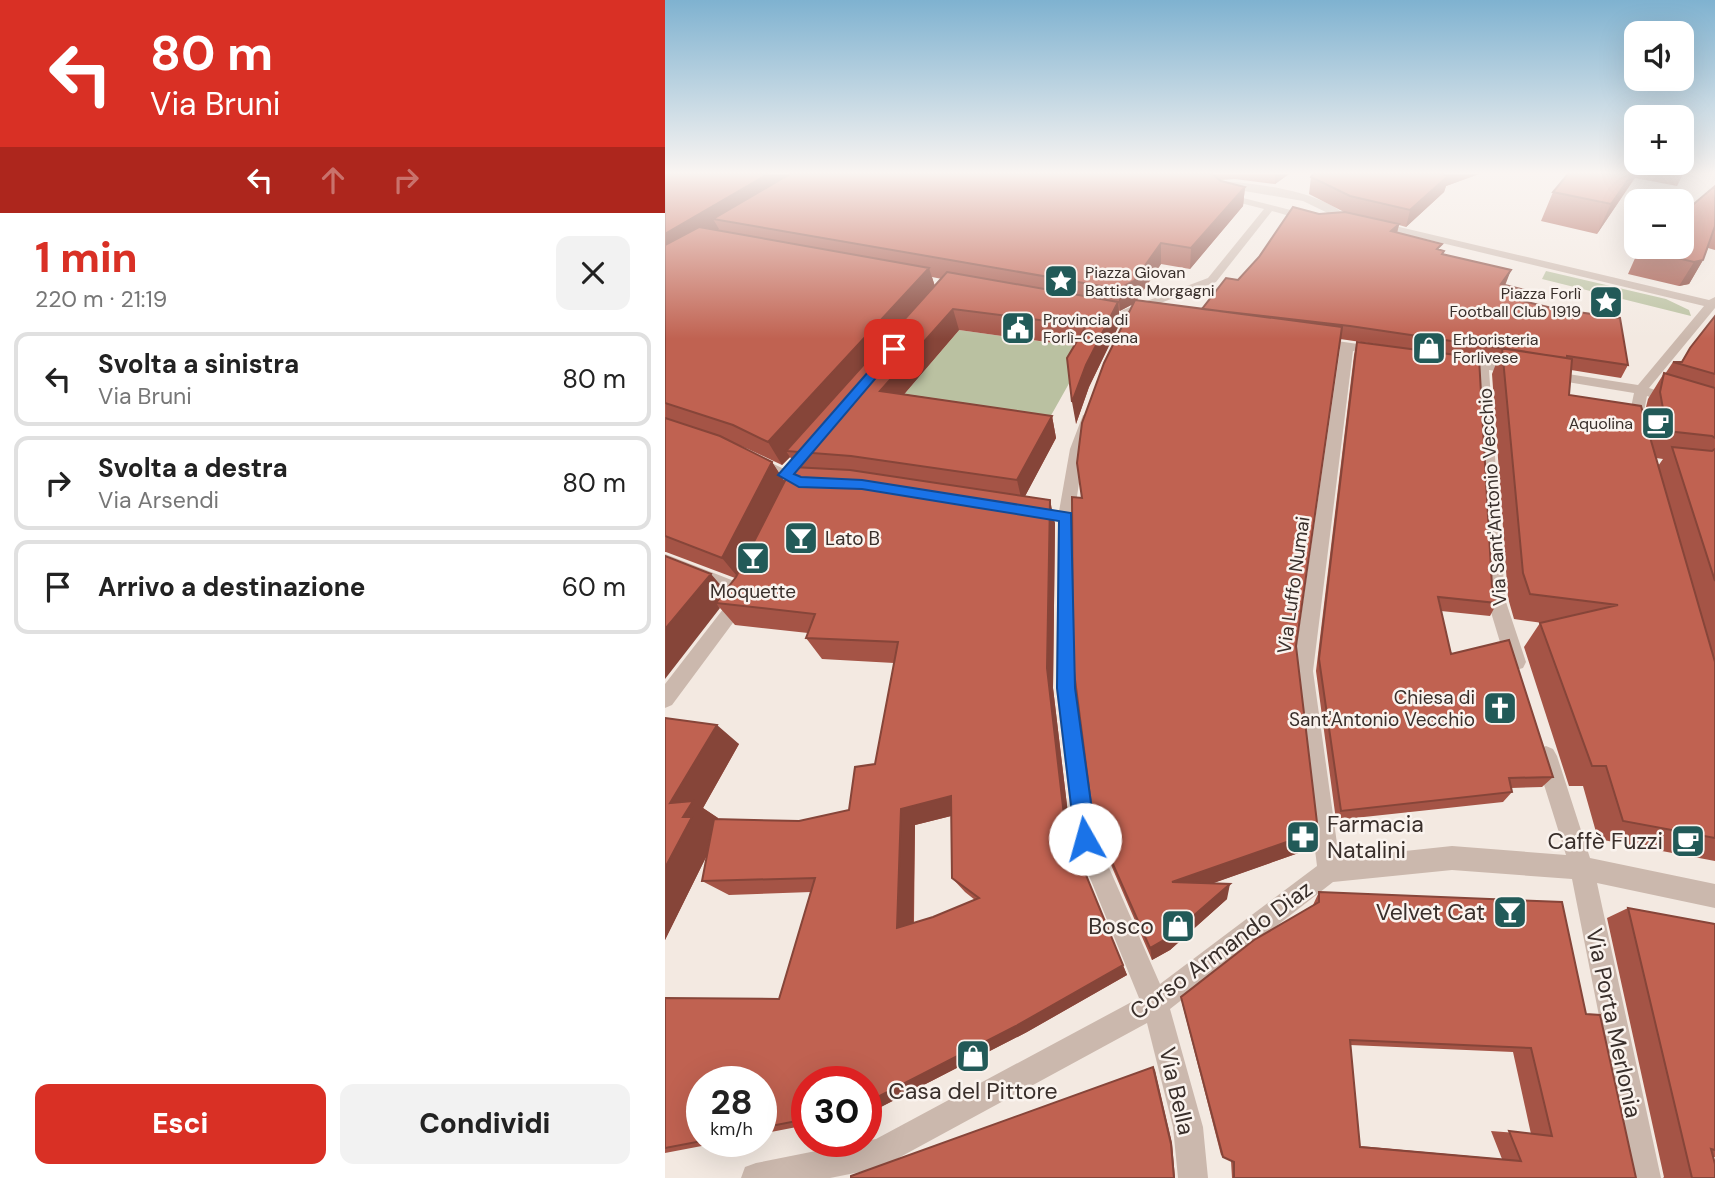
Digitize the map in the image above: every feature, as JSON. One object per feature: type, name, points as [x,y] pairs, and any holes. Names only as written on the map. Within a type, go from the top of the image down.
[{"type":"street","points":[[1130,322],[1127,312],[1212,280],[1254,229]]},
{"type":"street","points":[[1393,229],[1714,303],[1641,390],[1633,419],[1635,442]]},
{"type":"street","points":[[1307,341],[1387,352]]},
{"type":"street","name":"Via Luffo Numai","points":[[1329,872],[1303,671],[1347,346]]},
{"type":"street","points":[[1441,359],[1641,390],[1715,414]]},
{"type":"street","name":"Via Sant'Antonio Vecchio","points":[[1482,365],[1496,599],[1520,676]]},
{"type":"street","name":"Via Bella","points":[[1094,400],[1077,449],[1059,516],[1066,688],[1085,839],[1156,1004],[1188,1127],[1193,1178]]},
{"type":"street","points":[[742,454],[793,479],[824,483]]},
{"type":"street","points":[[665,560],[749,587],[665,699]]},
{"type":"street","points":[[1541,740],[1582,868]]},
{"type":"street","name":"Corso Armando Diaz","points":[[756,1178],[880,1153],[1156,1004],[1329,872],[1452,859],[1582,868],[1715,896]]},
{"type":"street","name":"Via Porta Merlonia","points":[[1582,868],[1646,1178]]},
{"type":"green space","points":[[1546,271],[1666,299],[1689,310],[1691,316],[1542,279]]},
{"type":"green space","points":[[959,330],[1089,348],[1040,435],[889,412]]},
{"type":"building","points":[[695,229],[710,229],[929,268],[768,442],[733,425],[665,403],[665,245]]},
{"type":"building","points":[[771,229],[1208,229],[1191,248],[1161,243],[1134,281],[1118,289]]},
{"type":"building","points":[[1278,229],[1393,229],[1391,231],[1442,244],[1437,249],[1444,251],[1442,254],[1511,270],[1501,284],[1525,290],[1519,300],[1556,309],[1620,318],[1628,365],[1350,326],[1202,309],[1226,278],[1238,280],[1259,257]]},
{"type":"building","points":[[1694,229],[1714,229],[1703,260],[1694,262],[1682,259],[1694,259]]},
{"type":"building","points":[[947,272],[1118,302],[1086,365],[1072,402],[1067,358],[1086,326],[953,309],[880,391],[1052,416],[1017,480],[851,456],[786,451]]},
{"type":"building","points":[[1135,300],[1342,327],[1296,646],[1318,831],[1172,882],[1230,884],[1169,937],[1150,948],[1093,819],[1073,664],[1072,497],[1082,498],[1077,463],[1082,423],[1104,363]]},
{"type":"building","points":[[1715,316],[1715,374],[1673,362],[1682,362]]},
{"type":"building","points":[[1357,342],[1479,358],[1492,586],[1497,603],[1438,597],[1451,654],[1509,640],[1553,777],[1509,778],[1512,792],[1341,811],[1319,659]]},
{"type":"building","points":[[1502,348],[1572,359],[1569,395],[1641,406],[1715,662],[1715,838],[1623,821],[1606,766],[1592,766],[1540,623],[1618,605],[1530,594],[1523,573]]},
{"type":"building","points":[[1664,373],[1715,388],[1715,438],[1667,431],[1660,392]]},
{"type":"building","points":[[665,418],[720,436],[772,462],[722,558],[665,536]]},
{"type":"building","points":[[1672,447],[1712,451],[1715,449],[1715,581]]},
{"type":"building","points":[[792,467],[850,470],[1050,500],[1047,668],[1065,824],[1123,965],[1016,1026],[882,1095],[882,1066],[791,1066],[791,1122],[777,1125],[777,1066],[686,1066],[686,1144],[665,1148],[665,998],[779,999],[815,878],[702,881],[714,819],[799,821],[849,810],[855,767],[875,764],[898,642],[806,638],[815,614],[716,603],[736,577]],"holes":[[[951,796],[952,878],[979,898],[897,928],[901,809]]]},
{"type":"building","points":[[665,556],[711,574],[665,629]]},
{"type":"building","points":[[665,718],[717,725],[670,803],[693,801],[683,817],[692,817],[665,868]]},
{"type":"building","points":[[1319,892],[1562,902],[1586,1014],[1600,1015],[1636,1178],[1234,1178],[1234,1162],[1223,1157],[1181,997],[1254,940],[1319,902]],"holes":[[[1350,1040],[1531,1048],[1552,1136],[1509,1131],[1521,1161],[1360,1147]]]},
{"type":"building","points":[[1628,908],[1715,924],[1715,1150],[1711,1149],[1715,1178],[1692,1178]]},
{"type":"building","points":[[1153,1067],[1171,1144],[1174,1178],[851,1178],[851,1176]]},
{"type":"place","name":"Piazza Giovan Battista Morgagni","points":[[1061,281]]},
{"type":"place","name":"Piazza Forlì Football Club 1919","points":[[1606,302]]},
{"type":"place","name":"Provincia di Forlì-Cesena","points":[[1018,328]]},
{"type":"place","name":"Erboristeria Forlivese","points":[[1429,348]]},
{"type":"place","name":"Aquolina","points":[[1658,423]]},
{"type":"place","name":"Lato B","points":[[801,538]]},
{"type":"place","name":"Moquette","points":[[753,558]]},
{"type":"place","name":"Chiesa di Sant'Antonio Vecchio","points":[[1500,708]]},
{"type":"place","name":"Farmacia Natalini","points":[[1303,837]]},
{"type":"place","name":"Caffè Fuzzi","points":[[1688,841]]},
{"type":"place","name":"Velvet Cat","points":[[1510,912]]},
{"type":"place","name":"Bosco","points":[[1178,926]]},
{"type":"place","name":"Casa del Pittore","points":[[973,1056]]},
{"type":"route","points":[[894,349],[785,475],[799,482],[862,485],[1066,517],[1066,688],[1085,839]]}]
